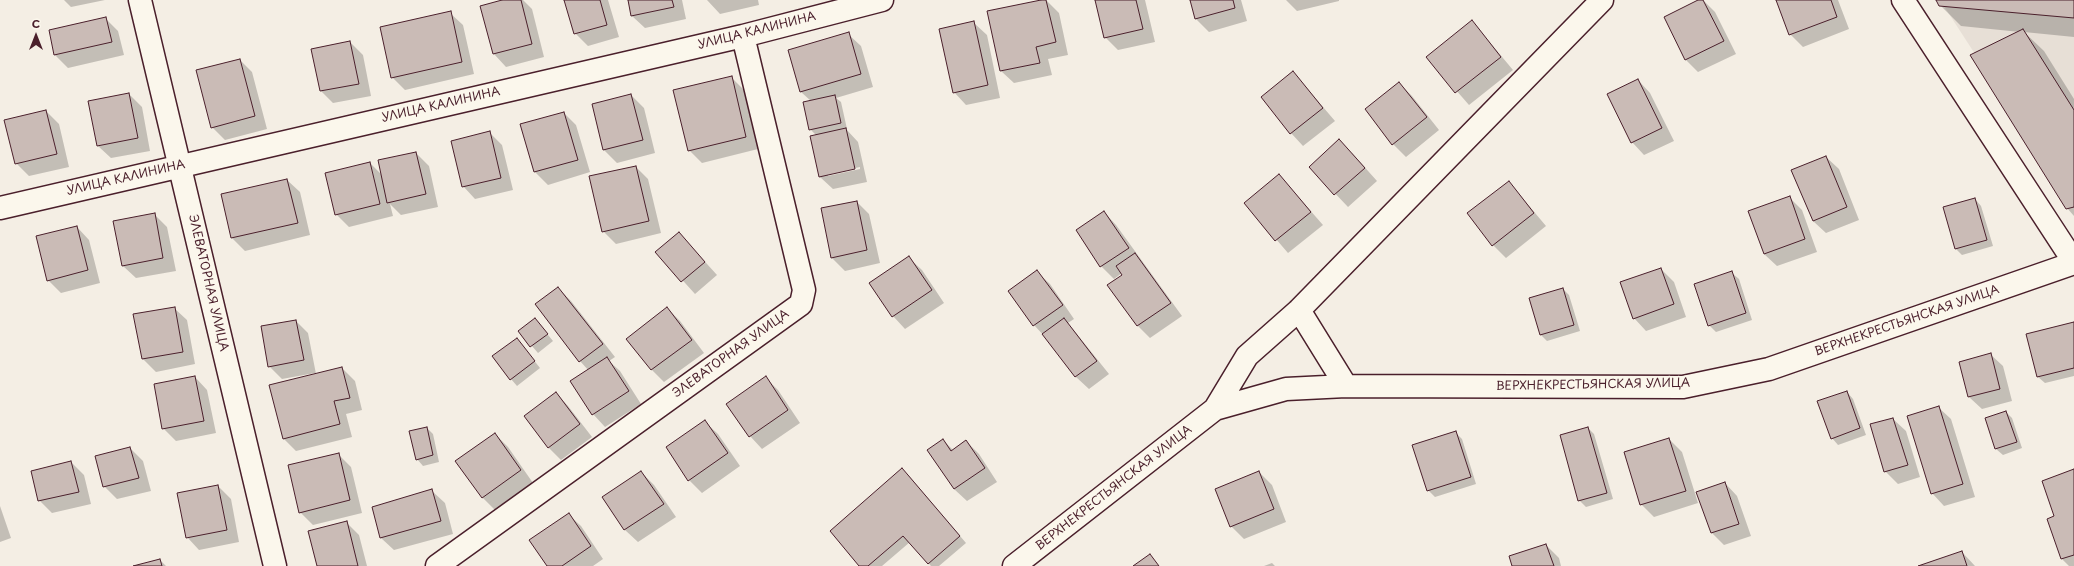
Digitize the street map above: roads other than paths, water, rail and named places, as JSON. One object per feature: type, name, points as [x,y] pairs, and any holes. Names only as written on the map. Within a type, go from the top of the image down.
[{"type":"street","name":"ЭЛЕВАТОРНАЯ УЛИЦА","points":[[140,0],[275,566]]},
{"type":"street","name":"УЛИЦА КАЛИНИНА","points":[[0,208],[743,36],[882,0]]},
{"type":"street","name":"ВЕРХНЕКРЕСТЬЯНСКАЯ УЛИЦА","points":[[1014,566],[1215,409],[1247,356],[1299,310],[1602,0]]},
{"type":"street","points":[[1903,0],[2074,262]]},
{"type":"street","name":"ЭЛЕВАТОРНАЯ УЛИЦА","points":[[437,566],[801,304],[804,290],[743,36]]},
{"type":"street","name":"ВЕРХНЕКРЕСТЬЯНСКАЯ УЛИЦА","points":[[1215,409],[1286,389],[1346,386],[1683,387],[1769,369],[2074,262]]},
{"type":"street","points":[[1299,310],[1346,386]]}]
